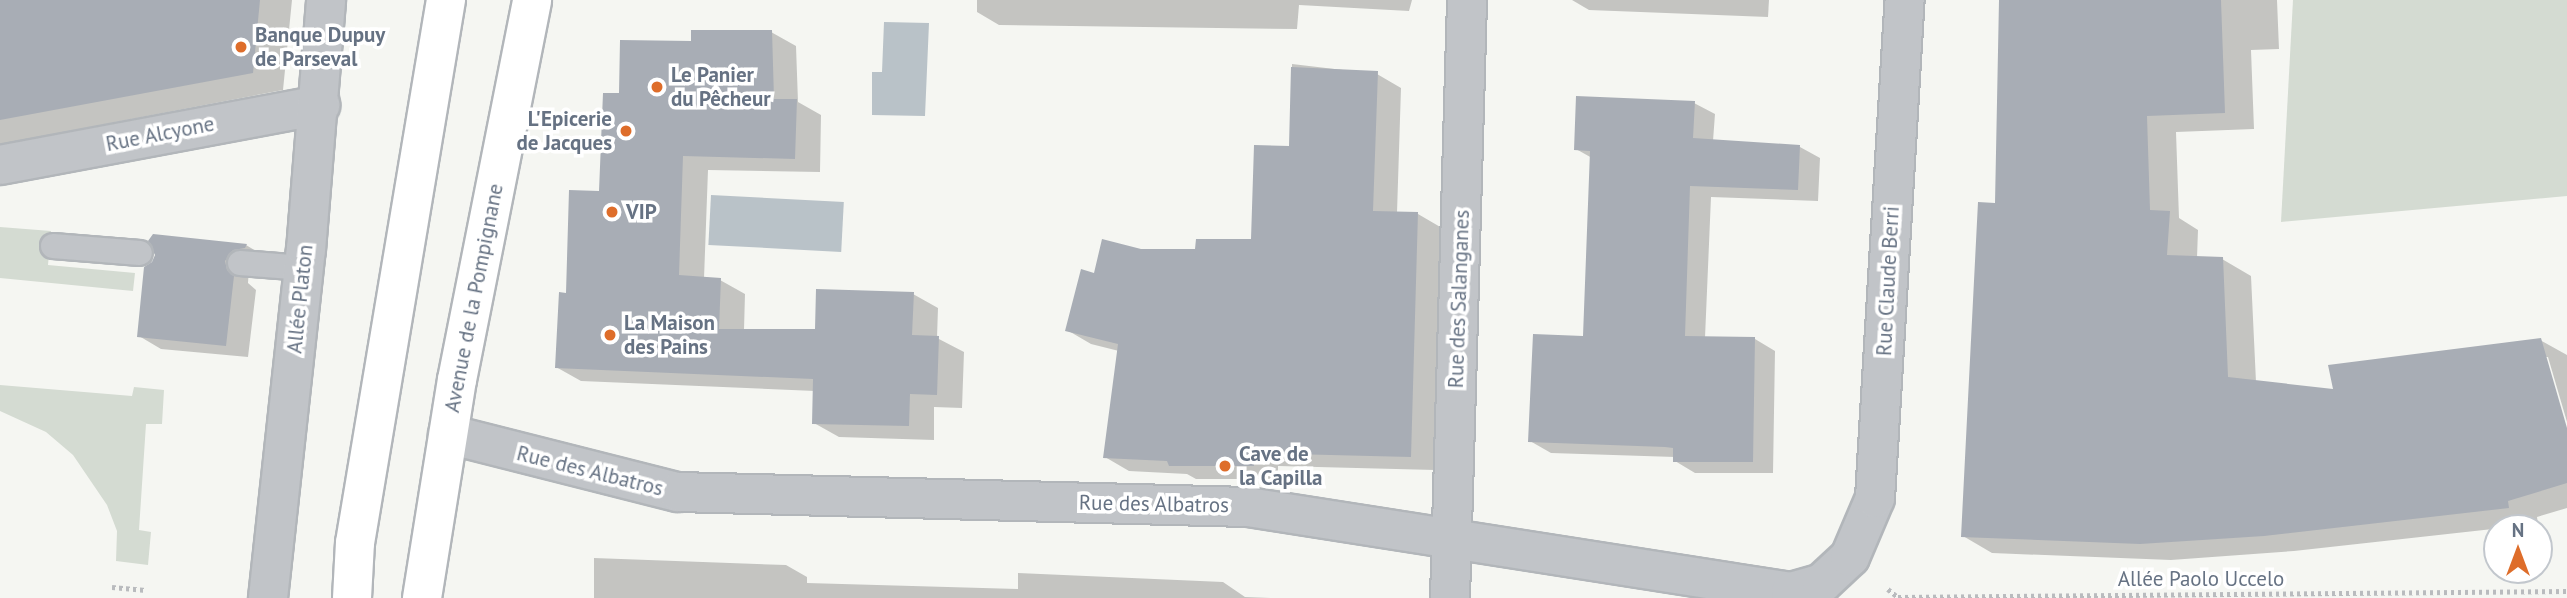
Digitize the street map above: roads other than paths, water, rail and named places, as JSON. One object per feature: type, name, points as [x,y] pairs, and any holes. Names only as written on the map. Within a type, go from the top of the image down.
[{"type":"main road","points":[[352,598],[355,543],[446,0]]},
{"type":"main road","name":"Avenue de la Pompignane","points":[[422,598],[448,434],[532,0]]},
{"type":"street","name":"Allée Platon","points":[[268,598],[320,105],[326,0]]},
{"type":"street","name":"Rue des Salanganes","points":[[1450,598],[1468,0]]},
{"type":"street","name":"Rue Claude Berri","points":[[1850,557],[1875,498],[1905,0]]},
{"type":"street","name":"Rue Alcyone","points":[[0,165],[320,105]]},
{"type":"street","name":"Rue des Albatros","points":[[448,434],[678,492],[1248,507],[1791,595],[1822,583],[1850,557]]},
{"type":"lane","points":[[53,246],[140,253]]},
{"type":"lane","points":[[240,263],[303,268]]},
{"type":"place","name":"Banque Dupuy de Parseval","points":[[241,47]]},
{"type":"place","name":"Le Panier du Pêcheur","points":[[657,87]]},
{"type":"place","name":"L'Epicerie de Jacques","points":[[626,131]]},
{"type":"place","name":"VIP","points":[[612,212]]},
{"type":"place","name":"La Maison des Pains","points":[[610,335]]},
{"type":"place","name":"Cave de la Capilla","points":[[1225,466]]}]
